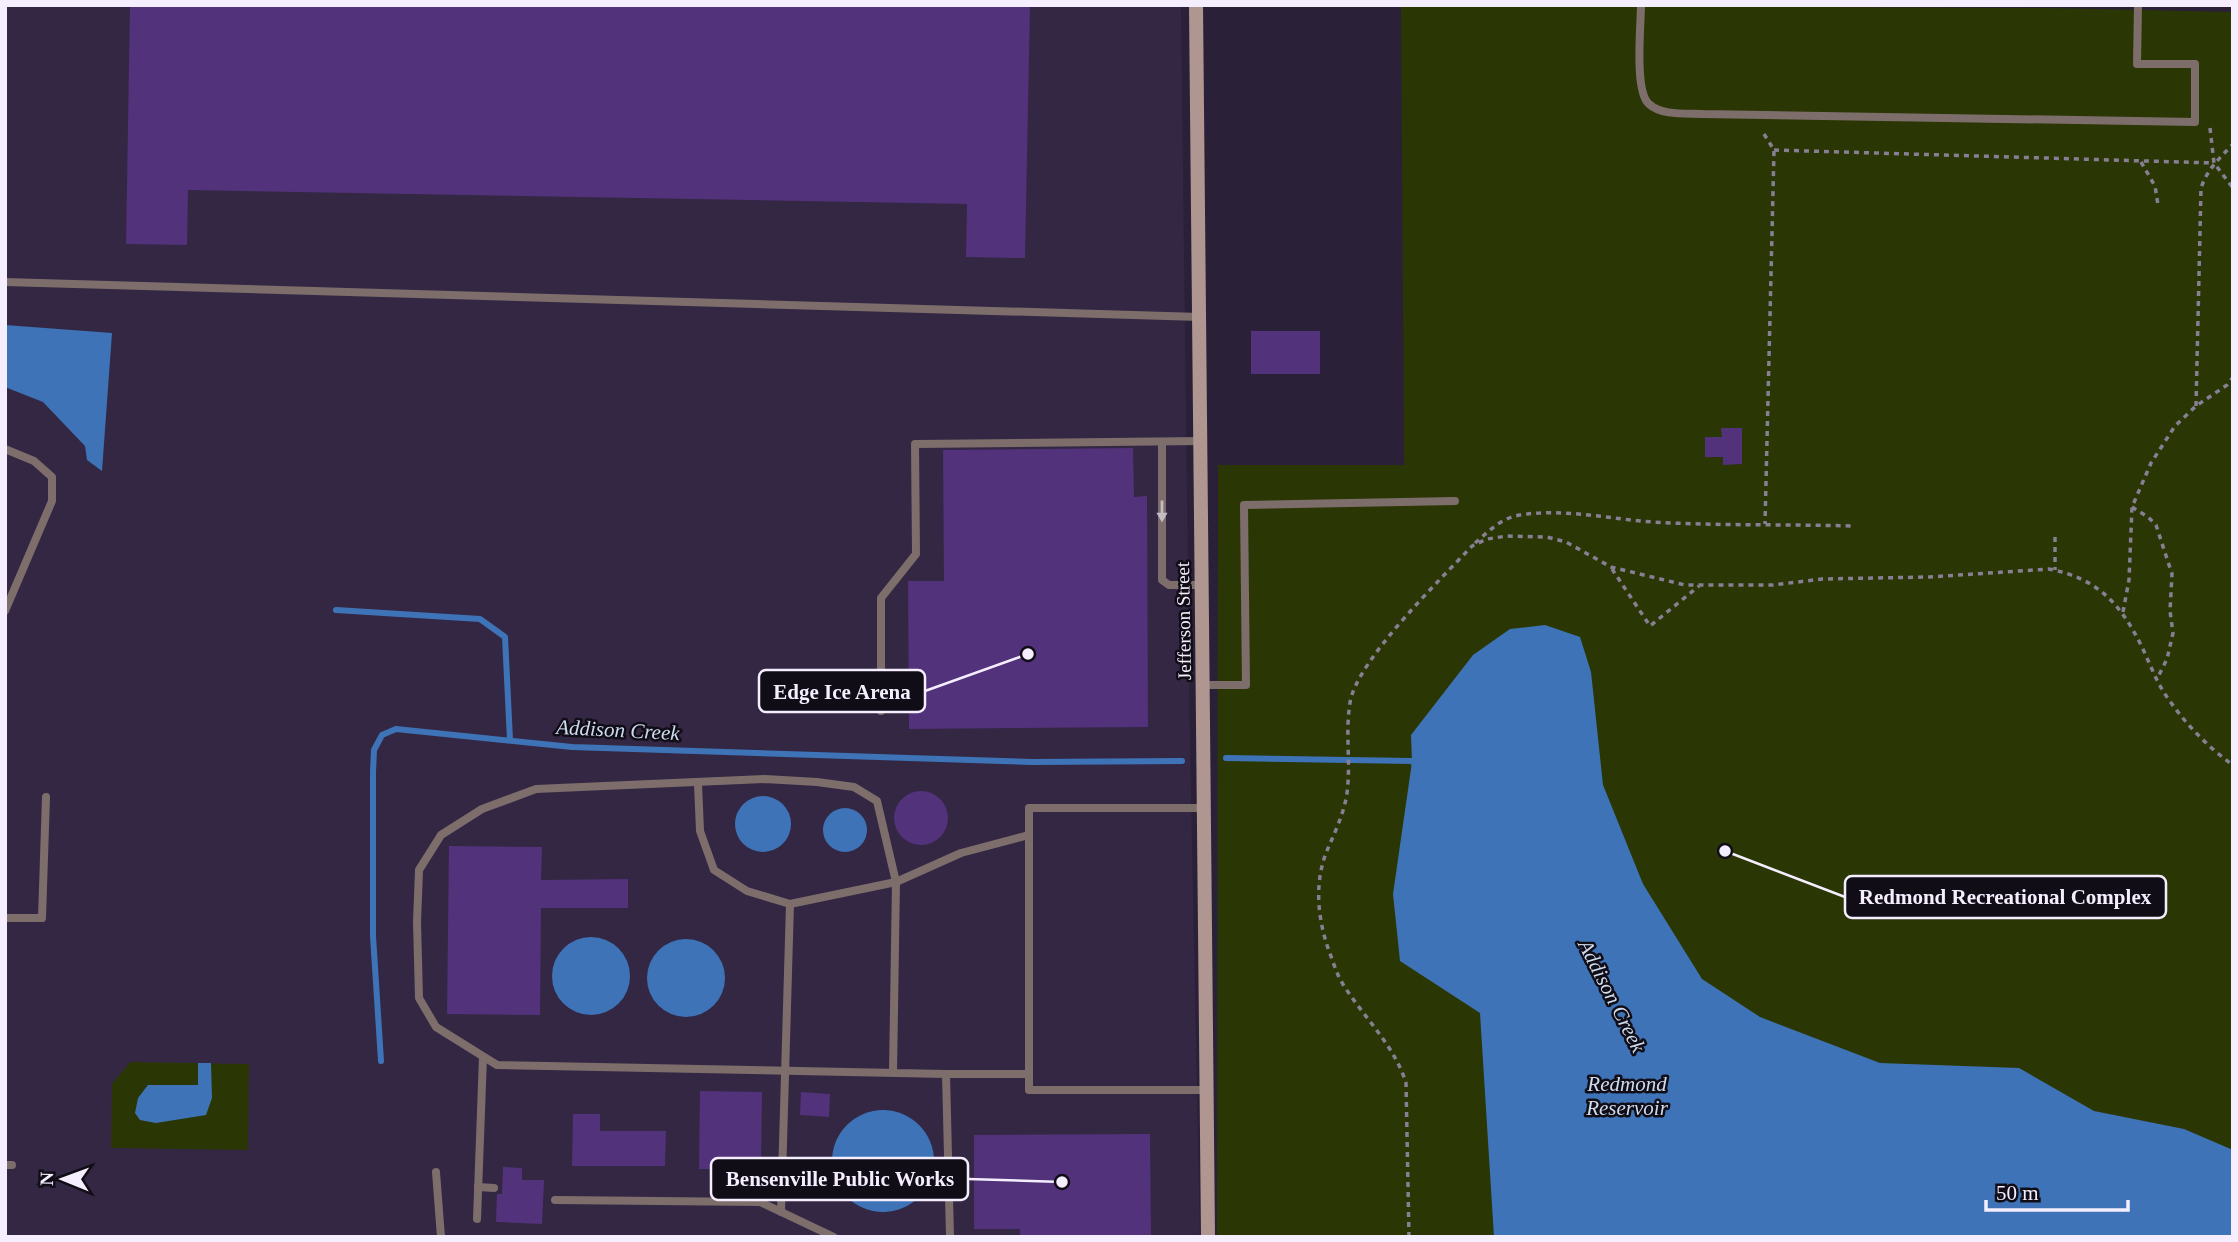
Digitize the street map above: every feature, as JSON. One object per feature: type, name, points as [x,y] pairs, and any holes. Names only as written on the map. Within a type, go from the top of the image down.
[{"type":"street","name":"Jefferson Street","points":[[1196,5],[1208,1237]]},
{"type":"lane","points":[[1641,5],[1641,81],[1649,104],[1662,111],[2195,122],[2195,64],[2137,64],[2138,5]]},
{"type":"lane","points":[[5,282],[1200,317]]},
{"type":"lane","points":[[881,711],[881,598],[916,554],[915,444],[1201,441]]},
{"type":"lane","points":[[1162,443],[1162,580],[1169,585],[1202,585]]},
{"type":"lane","points":[[5,449],[34,461],[52,477],[52,501],[5,611]]},
{"type":"lane","points":[[1203,685],[1246,685],[1244,505],[1455,501]]},
{"type":"lane","points":[[893,1073],[896,882],[877,800],[854,787],[765,779],[536,789],[482,809],[441,835],[419,870],[419,998],[436,1027],[497,1065],[784,1072],[946,1074],[1029,1074]]},
{"type":"lane","points":[[698,784],[700,831],[715,870],[747,891],[790,904],[896,882],[961,853],[1029,835]]},
{"type":"lane","points":[[5,918],[42,918],[46,797]]},
{"type":"lane","points":[[1204,808],[1028,808],[1029,1090],[1207,1090]]},
{"type":"lane","points":[[781,1212],[790,904]]},
{"type":"lane","points":[[477,1219],[483,1057]]},
{"type":"lane","points":[[946,1074],[950,1237]]},
{"type":"lane","points":[[436,1172],[441,1237]]},
{"type":"lane","points":[[478,1187],[494,1188]]},
{"type":"lane","points":[[555,1200],[760,1202],[834,1237]]},
{"type":"path","points":[[2210,128],[2214,163],[2233,188]]},
{"type":"path","points":[[1764,134],[1774,150],[1765,524]]},
{"type":"path","points":[[2196,406],[2202,188],[2206,173],[2233,144]]},
{"type":"path","points":[[1774,150],[2214,163]]},
{"type":"path","points":[[2141,161],[2155,186],[2158,205]]},
{"type":"path","points":[[2123,612],[2129,580],[2132,507],[2151,463],[2175,426],[2196,406],[2227,385],[2233,377]]},
{"type":"path","points":[[2132,507],[2156,526],[2172,574],[2170,611],[2173,633],[2167,659],[2157,679]]},
{"type":"path","points":[[1409,1237],[1406,1083],[1400,1064],[1341,981],[1328,949],[1320,913],[1318,882],[1347,793],[1350,703],[1354,686],[1364,668],[1472,546],[1495,525],[1519,515],[1557,513],[1651,522],[1852,526]]},
{"type":"path","points":[[1472,546],[1488,539],[1507,536],[1547,537],[1566,542],[1611,567],[1685,585],[1773,585],[1822,579],[1929,577],[2055,570],[2083,579],[2105,592],[2123,612],[2163,691],[2195,732],[2218,755],[2233,765]]},
{"type":"path","points":[[2055,537],[2055,570]]},
{"type":"path","points":[[1611,567],[1650,626],[1700,585]]},
{"type":"shaded area","points":[[5,5],[1181,5],[1190,747],[1200,1237],[5,1237]]},
{"type":"green space","points":[[1401,5],[2047,8],[2233,12],[2233,1237],[1217,1237],[1218,465],[1404,465]]},
{"type":"green space","points":[[130,1062],[249,1064],[248,1150],[111,1148],[112,1084]]},
{"type":"water","points":[[5,325],[112,333],[102,471],[87,460],[85,446],[43,402],[5,387]]},
{"type":"water","name":"Redmond Reservoir","points":[[1545,625],[1580,637],[1591,672],[1603,785],[1643,884],[1702,979],[1760,1017],[1880,1063],[2019,1068],[2094,1111],[2184,1129],[2233,1150],[2233,1237],[1494,1237],[1480,1013],[1400,961],[1393,894],[1412,762],[1411,735],[1473,655],[1510,629]]},
{"type":"water","points":[[757,796],[769,796],[779,800],[787,808],[791,824],[787,840],[779,848],[769,852],[757,852],[747,848],[739,840],[735,830],[735,818],[739,808],[747,800]]},
{"type":"water","points":[[845,808],[861,814],[867,830],[861,846],[845,852],[829,846],[823,830],[829,814]]},
{"type":"water","points":[[591,937],[606,940],[623,954],[630,976],[627,991],[613,1008],[591,1015],[576,1012],[559,998],[552,976],[555,961],[569,944]]},
{"type":"water","points":[[686,939],[701,942],[718,956],[725,978],[722,993],[708,1010],[686,1017],[671,1014],[654,1000],[647,978],[650,963],[664,946]]},
{"type":"water","points":[[198,1063],[211,1063],[212,1098],[206,1115],[156,1123],[140,1120],[135,1113],[138,1098],[148,1085],[198,1085]]},
{"type":"water","points":[[883,1110],[903,1114],[919,1125],[930,1141],[934,1161],[930,1181],[919,1197],[903,1208],[883,1212],[863,1208],[847,1197],[836,1181],[832,1161],[836,1141],[847,1125],[863,1114]]},
{"type":"building","points":[[130,5],[1030,5],[1025,258],[966,257],[967,204],[188,190],[187,245],[126,244]]},
{"type":"building","points":[[1251,331],[1320,331],[1320,374],[1251,374]]},
{"type":"building","points":[[1721,428],[1742,428],[1742,464],[1723,465],[1723,457],[1705,457],[1705,437],[1722,437]]},
{"type":"building","points":[[1133,448],[1134,497],[1147,496],[1148,727],[909,729],[908,581],[944,581],[943,450]]},
{"type":"building","points":[[921,791],[940,799],[948,818],[940,837],[921,845],[902,837],[894,818],[902,799]]},
{"type":"building","points":[[449,846],[542,847],[541,880],[628,879],[628,908],[541,908],[540,1015],[447,1014]]},
{"type":"building","points":[[700,1091],[762,1092],[761,1170],[699,1169]]},
{"type":"building","points":[[801,1092],[830,1094],[829,1117],[800,1115]]},
{"type":"building","points":[[573,1114],[600,1114],[600,1131],[666,1131],[665,1166],[572,1166]]},
{"type":"building","points":[[1150,1134],[1151,1237],[1020,1237],[1020,1229],[974,1229],[974,1135]]},
{"type":"building","points":[[503,1167],[522,1168],[522,1180],[544,1180],[542,1224],[496,1222],[497,1194],[502,1194]]},
{"type":"waterway","points":[[336,610],[480,619],[505,637],[510,740]]},
{"type":"waterway","name":"Addison Creek","points":[[381,1061],[373,936],[373,772],[374,750],[382,735],[396,729],[572,747],[1032,762],[1182,761]]},
{"type":"waterway","name":"Addison Creek","points":[[1226,758],[1412,761],[1417,767]]},
{"type":"place","name":"Edge Ice Arena","points":[[1028,654]]},
{"type":"place","name":"Redmond Recreational Complex","points":[[1725,851]]},
{"type":"place","name":"Bensenville Public Works","points":[[1062,1182]]}]
